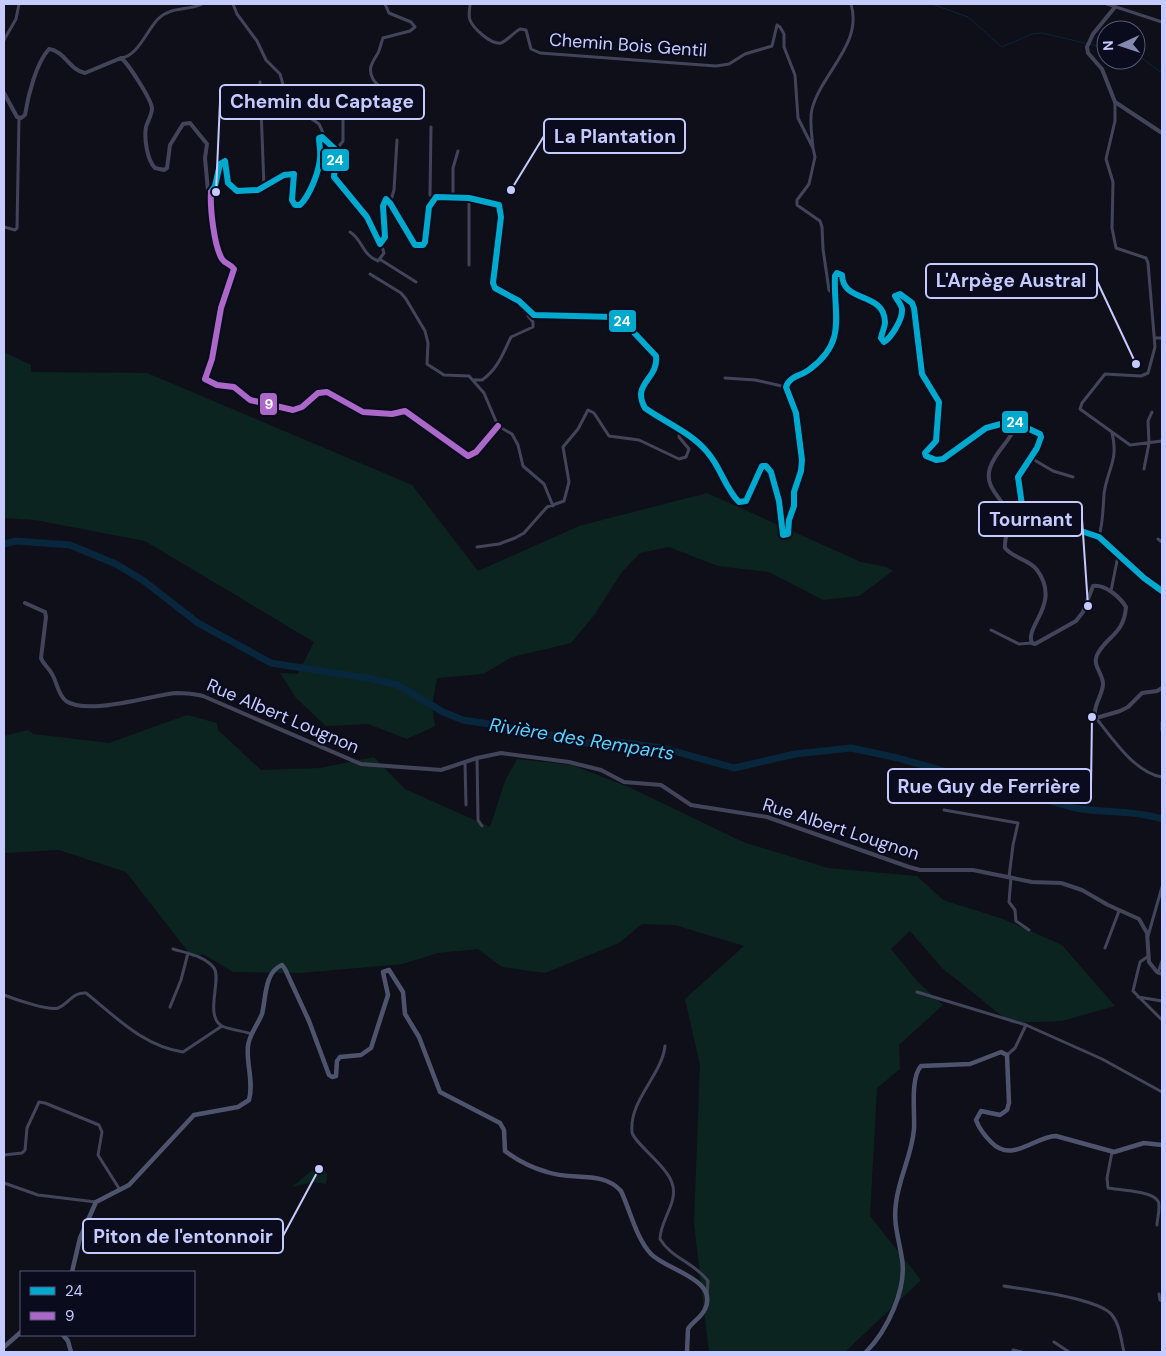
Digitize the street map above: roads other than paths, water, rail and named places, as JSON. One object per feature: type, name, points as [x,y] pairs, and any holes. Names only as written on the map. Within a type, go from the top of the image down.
[{"type":"main road","points":[[72,1271],[80,1238],[96,1202],[120,1190],[138,1176],[194,1115],[238,1107],[249,1100],[251,1085],[248,1043],[261,1015],[266,990],[272,974],[282,966],[304,1010],[329,1075],[336,1076],[337,1061],[340,1057],[361,1055],[371,1048],[388,995],[383,972],[389,970],[403,992],[405,1014],[418,1037],[440,1092],[500,1123],[504,1130],[505,1151],[520,1160],[548,1173],[600,1178],[615,1184],[621,1191],[650,1253],[668,1266],[697,1280],[704,1287],[706,1297],[705,1311],[688,1330],[687,1352]]},
{"type":"main road","points":[[866,1352],[881,1333],[902,1286],[902,1260],[894,1216],[898,1187],[912,1143],[915,1077],[921,1066],[964,1065],[979,1062],[1001,1052],[1008,1055],[1009,1103],[1007,1110],[1000,1115],[982,1112],[976,1120],[995,1146],[1008,1151],[1018,1150],[1049,1136],[1056,1136],[1112,1152],[1123,1151],[1144,1142],[1162,1145]]},
{"type":"main road","points":[[4,1347],[20,1333]]},
{"type":"main road","points":[[65,1336],[71,1352]]},
{"type":"street","points":[[4,40],[16,19],[19,4]]},
{"type":"street","points":[[19,118],[25,115],[31,85],[45,54],[49,50],[59,53],[73,67],[85,73],[125,58],[140,44],[158,19],[178,8],[201,4]]},
{"type":"street","points":[[233,4],[237,14],[257,41],[266,60],[280,74],[287,98],[299,110],[319,124],[325,138],[336,150]]},
{"type":"street","points":[[380,260],[384,253],[367,216],[334,177],[336,150],[344,141],[343,115],[346,111],[363,101],[381,97],[384,94],[383,88],[374,81],[370,71],[372,60],[379,52],[383,38],[410,31],[415,27],[411,22],[389,14],[385,4]]},
{"type":"street","name":"Chemin Bois Gentil","points":[[470,4],[469,17],[471,23],[491,40],[498,43],[503,42],[520,29],[526,30],[531,49],[540,52],[683,65],[729,64],[745,54],[772,46],[777,25],[780,27],[784,34],[784,47],[795,75],[798,118],[813,148],[815,162],[811,177],[796,205],[820,222],[823,232],[823,249],[829,290],[836,296]]},
{"type":"street","points":[[813,148],[812,111],[827,78],[852,36],[854,21],[851,4]]},
{"type":"street","points":[[1108,4],[1116,5],[1162,22]]},
{"type":"street","points":[[1116,5],[1104,17],[1087,47],[1088,53],[1102,69],[1115,102],[1115,121],[1106,159],[1113,182],[1112,228],[1116,248],[1146,258],[1155,338],[1151,366],[1148,373],[1141,376],[1105,374],[1082,403],[1080,409],[1130,444],[1162,441]]},
{"type":"street","points":[[121,58],[151,102],[151,114],[146,130],[152,165],[158,170],[167,168],[170,144],[183,124],[190,123],[207,144],[205,158],[206,188],[211,192]]},
{"type":"street","points":[[260,82],[264,187]]},
{"type":"street","points":[[4,93],[19,118],[17,228],[14,230],[4,227]]},
{"type":"street","points":[[1115,102],[1162,132]]},
{"type":"street","points":[[431,127],[430,195],[433,198]]},
{"type":"street","points":[[325,138],[319,138],[320,162],[313,183],[302,203],[295,205],[292,200],[294,174],[284,175],[258,190],[237,191],[232,188],[225,175],[225,161],[220,164],[215,186],[211,192],[210,209],[218,250],[224,262],[234,269],[221,308],[212,359],[205,379],[217,385],[234,387],[250,400],[293,410],[302,407],[318,393],[327,392],[363,412],[392,414],[405,411],[468,456],[476,452],[498,426]]},
{"type":"street","points":[[390,203],[394,190],[398,140]]},
{"type":"street","points":[[453,196],[452,168],[458,151]]},
{"type":"street","points":[[433,198],[453,196],[499,205],[501,217],[493,283],[495,288],[519,301],[534,315],[606,316],[624,322],[656,356],[655,370],[642,386],[641,401],[645,408],[693,438],[708,453],[739,502],[746,501],[762,466],[766,466],[771,472],[779,501],[782,533],[786,535],[794,506],[794,492],[801,471],[802,460],[796,413],[786,387]]},
{"type":"street","points":[[381,243],[385,232],[383,203],[386,199],[415,245],[421,247],[425,242],[429,207],[433,198]]},
{"type":"street","points":[[469,198],[469,265]]},
{"type":"street","points":[[350,232],[357,238],[368,256],[380,260],[416,282]]},
{"type":"street","points":[[786,387],[791,379],[810,370],[832,344],[837,328],[835,276],[840,273],[843,285],[848,291],[871,300],[880,309],[885,320],[881,338],[884,342],[891,335],[902,311],[895,296],[900,294],[912,303],[914,308],[922,374],[939,402],[936,441],[925,453],[929,458],[943,458],[986,428],[996,424],[1012,421],[1016,425],[1040,434],[1040,441],[1032,458],[1018,477],[1022,505],[1054,522],[1099,537],[1118,556],[1162,591]]},
{"type":"street","points":[[370,274],[401,293],[406,299],[425,331],[428,343],[426,364],[444,375],[463,375],[472,380],[484,393],[498,426],[512,434],[523,466],[544,484],[553,506]]},
{"type":"street","points":[[472,380],[486,378],[503,356],[511,336],[533,327],[533,322],[528,316],[530,312]]},
{"type":"street","points":[[1155,338],[1162,338]]},
{"type":"street","points":[[725,378],[755,380],[786,387]]},
{"type":"street","points":[[477,547],[499,544],[519,535],[542,512],[562,503],[569,489],[563,447],[588,410],[594,413],[609,436],[639,440],[679,459],[686,458],[688,452],[687,445],[679,437],[680,430]]},
{"type":"street","points":[[1144,469],[1149,443],[1148,421],[1152,412]]},
{"type":"street","points":[[1016,425],[1014,431],[995,456],[989,473],[993,492],[1009,518],[1005,548],[1038,570],[1047,598],[1030,635],[1032,643]]},
{"type":"street","points":[[1099,537],[1104,516],[1104,493],[1116,453],[1112,433]]},
{"type":"street","points":[[1032,458],[1053,471],[1073,477]]},
{"type":"street","points":[[1158,539],[1162,542]]},
{"type":"street","points":[[1111,592],[1118,556]]},
{"type":"street","points":[[991,630],[1019,644],[1035,644],[1076,621],[1083,612],[1093,586],[1100,586],[1111,592],[1123,603],[1126,612],[1120,629],[1096,656],[1096,664],[1103,683],[1095,709],[1096,718],[1148,773],[1162,777]]},
{"type":"street","name":"Rue Albert Lougnon","points":[[25,603],[45,612],[41,658],[67,701],[84,705],[143,701],[176,693],[203,696],[361,764],[441,770],[477,758],[501,753],[569,762],[601,770],[624,782],[661,785],[691,805],[767,817],[920,870],[973,870],[1072,886],[1119,911],[1139,919],[1148,937]]},
{"type":"street","points":[[1096,718],[1128,707],[1142,693],[1157,691],[1162,688]]},
{"type":"street","points":[[1162,722],[1162,730]]},
{"type":"street","points":[[477,758],[478,820],[482,826]]},
{"type":"street","points":[[465,763],[466,805]]},
{"type":"street","points":[[944,810],[1018,823],[1013,844],[1009,902],[1015,910],[1016,920],[1029,930]]},
{"type":"street","points":[[1162,887],[1148,937],[1147,957],[1153,969],[1160,974],[1162,961]]},
{"type":"street","points":[[1105,948],[1119,911]]},
{"type":"street","points":[[173,949],[206,960],[216,972],[213,996],[217,1021],[222,1026],[252,1034]]},
{"type":"street","points":[[170,1007],[188,953]]},
{"type":"street","points":[[1147,957],[1140,962],[1133,991],[1162,1020]]},
{"type":"street","points":[[917,992],[1026,1025],[1102,1059],[1162,1092]]},
{"type":"street","points":[[4,995],[58,1008],[76,994],[86,993],[125,1027],[160,1046],[183,1052],[222,1026]]},
{"type":"street","points":[[1138,997],[1162,1001]]},
{"type":"street","points":[[1008,1055],[1015,1048],[1026,1025]]},
{"type":"street","points":[[666,1046],[659,1066],[643,1092],[633,1121],[632,1132],[635,1138],[649,1150],[666,1171],[673,1184],[671,1205],[660,1239],[672,1253],[704,1275],[708,1281],[706,1297]]},
{"type":"street","points":[[4,1156],[22,1153],[25,1150],[27,1128],[39,1102],[45,1103],[99,1125],[102,1132],[98,1155],[120,1190]]},
{"type":"street","points":[[1112,1152],[1107,1178],[1108,1188],[1146,1194],[1156,1199],[1159,1203],[1157,1225]]},
{"type":"street","points":[[4,1183],[38,1195],[96,1202]]},
{"type":"street","points":[[1004,1286],[1086,1301],[1106,1308],[1117,1321],[1124,1352]]},
{"type":"street","points":[[1158,1294],[1162,1301]]},
{"type":"street","points":[[1054,1342],[1069,1352]]},
{"type":"street","points":[[1013,1351],[1022,1352]]},
{"type":"waterway","points":[[932,4],[968,17],[1002,47],[1032,34],[1042,33],[1096,46]]},
{"type":"waterway","points":[[1146,61],[1162,73]]},
{"type":"waterway","name":"Rivière des Remparts","points":[[4,544],[16,541],[70,545],[116,564],[144,581],[198,623],[271,663],[373,679],[398,685],[443,712],[463,720],[528,730],[582,743],[618,742],[663,748],[734,768],[795,754],[851,748],[898,758],[1075,808],[1140,814],[1162,819]]},
{"type":"place","name":"La Plantation","points":[[511,190]]},
{"type":"place","name":"Chemin du Captage","points":[[216,192]]},
{"type":"place","name":"L'Arpège Austral","points":[[1136,364]]},
{"type":"place","name":"Tournant","points":[[1088,606]]},
{"type":"place","name":"Rue Guy de Ferrière","points":[[1092,717]]},
{"type":"place","name":"Piton de l'entonnoir","points":[[319,1169]]}]
